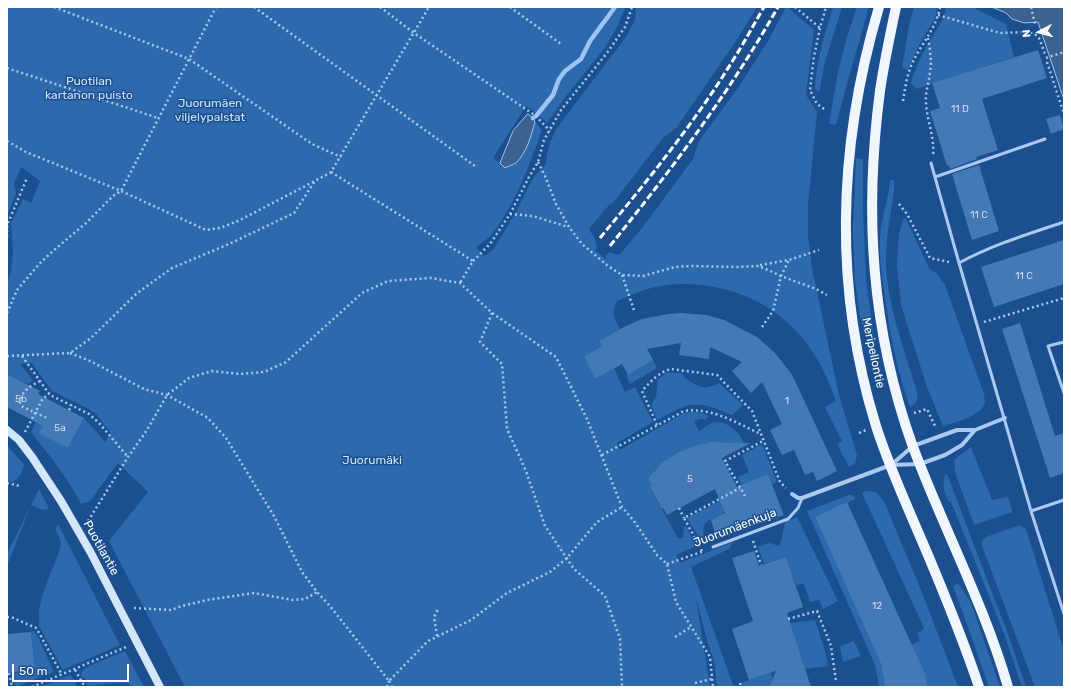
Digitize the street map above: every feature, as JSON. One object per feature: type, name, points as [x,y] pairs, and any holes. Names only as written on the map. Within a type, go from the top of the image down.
[{"type":"main road","name":"Meripellontie","points":[[879,7],[863,62],[850,145],[845,208],[846,255],[851,311],[857,350],[876,427],[890,465],[962,636],[979,687]]},
{"type":"main road","name":"Meripellontie","points":[[896,7],[880,90],[874,146],[872,254],[878,306],[892,382],[913,446],[991,634],[1008,687]]},
{"type":"street","points":[[890,465],[913,446],[957,430],[974,430],[1005,418]]},
{"type":"street","name":"Puotilantie","points":[[7,430],[19,440],[32,457],[61,501],[91,553],[160,687]]},
{"type":"street","points":[[792,494],[798,498],[802,498],[890,465],[920,464],[945,455],[962,445],[974,430]]},
{"type":"lane","points":[[935,178],[1045,140]]},
{"type":"lane","points":[[932,163],[959,263],[1031,511],[1064,614]]},
{"type":"lane","points":[[959,263],[976,254],[1018,237],[1064,222]]},
{"type":"lane","points":[[1064,342],[1048,346],[1064,393]]},
{"type":"lane","name":"Juorumäenkuja","points":[[713,547],[788,519],[798,508],[802,498]]},
{"type":"lane","points":[[1031,511],[1064,500]]},
{"type":"path","points":[[54,7],[189,59],[312,144],[340,157]]},
{"type":"path","points":[[7,313],[17,290],[40,264],[86,223],[113,196],[121,191],[216,7]]},
{"type":"path","points":[[254,7],[475,166]]},
{"type":"path","points":[[380,7],[414,33],[536,116],[550,131]]},
{"type":"path","points":[[7,141],[26,152],[121,191],[206,230],[220,228],[238,221],[331,172],[429,7]]},
{"type":"path","points":[[510,7],[561,44]]},
{"type":"path","points":[[460,283],[473,261],[490,244],[510,214],[528,177],[538,162],[544,140],[561,110],[608,53],[625,27],[632,8],[628,7]]},
{"type":"path","points":[[795,7],[820,28]]},
{"type":"path","points":[[824,109],[816,104],[810,90],[814,56],[826,7]]},
{"type":"path","points":[[903,100],[909,70],[936,22],[940,7]]},
{"type":"path","points":[[1031,7],[1035,24]]},
{"type":"path","points":[[938,15],[1000,33],[1024,32],[1035,34],[1039,38],[1044,54]]},
{"type":"path","points":[[928,38],[930,72],[926,104],[934,145],[932,163]]},
{"type":"path","points":[[1046,58],[1064,52]]},
{"type":"path","points":[[1047,62],[1064,114]]},
{"type":"path","points":[[7,68],[158,118]]},
{"type":"path","points":[[538,162],[556,204],[568,227],[582,244],[608,266],[622,275],[643,276],[675,267],[759,266],[789,260],[819,250]]},
{"type":"path","points":[[331,172],[473,261]]},
{"type":"path","points":[[7,239],[8,223],[27,178]]},
{"type":"path","points":[[70,353],[91,338],[136,294],[172,268],[229,244],[294,213],[315,181]]},
{"type":"path","points":[[899,204],[907,214],[930,258],[959,263]]},
{"type":"path","points":[[510,214],[533,216],[568,227]]},
{"type":"path","points":[[762,328],[773,311],[781,276],[789,260]]},
{"type":"path","points":[[759,266],[816,289],[827,295]]},
{"type":"path","points":[[622,275],[635,313]]},
{"type":"path","points":[[88,521],[128,457],[147,430],[167,395],[189,378],[212,371],[240,374],[264,372],[286,362],[362,293],[388,281],[431,278],[460,283],[492,313],[556,357],[587,419],[622,507],[634,521],[657,555],[667,564],[676,602],[710,657],[713,687]]},
{"type":"path","points":[[977,325],[1064,298]]},
{"type":"path","points":[[492,313],[480,342],[502,364],[507,429],[526,471],[544,526],[574,569],[605,596],[620,639],[622,687]]},
{"type":"path","points":[[7,356],[70,353],[90,361],[144,389],[167,395],[208,418],[226,438],[274,516],[302,572],[389,681],[392,687]]},
{"type":"path","points":[[21,356],[50,395],[89,414],[99,423],[128,457]]},
{"type":"path","points":[[657,425],[642,391],[652,380],[671,369],[717,375],[752,411],[780,482],[792,494]]},
{"type":"path","points":[[40,381],[28,388],[20,399],[20,404],[23,407],[47,418]]},
{"type":"path","points":[[25,432],[43,398],[50,395]]},
{"type":"path","points":[[69,410],[72,405]]},
{"type":"path","points":[[602,455],[684,411],[700,410],[720,415],[761,434]]},
{"type":"path","points":[[745,496],[725,461],[764,441]]},
{"type":"path","points":[[7,483],[20,486]]},
{"type":"path","points":[[684,518],[740,488]]},
{"type":"path","points":[[387,687],[389,681],[428,641],[471,620],[507,593],[550,572],[567,558],[597,522],[622,507]]},
{"type":"path","points":[[679,508],[702,551]]},
{"type":"path","points":[[752,539],[761,565]]},
{"type":"path","name":"Juorumäenkuja","points":[[667,564],[713,547]]},
{"type":"path","points":[[134,608],[171,610],[207,600],[254,593],[293,600],[305,599],[317,592]]},
{"type":"path","points":[[437,636],[434,617],[438,609]]},
{"type":"path","points":[[788,619],[817,611],[830,646],[836,681]]},
{"type":"path","points":[[7,617],[12,617],[36,628],[62,675]]},
{"type":"path","points":[[675,637],[691,627]]},
{"type":"path","points":[[32,687],[126,647]]},
{"type":"path","points":[[75,670],[85,687]]},
{"type":"path","points":[[9,673],[12,687]]},
{"type":"path","points":[[695,683],[712,679]]},
{"type":"path","points":[[740,683],[741,687]]},
{"type":"green space","points":[[7,7],[624,7],[625,8],[616,29],[604,49],[566,96],[547,123],[526,106],[493,158],[500,163],[524,153],[535,122],[542,130],[521,185],[500,224],[486,240],[476,247],[484,256],[493,250],[516,212],[534,176],[546,164],[550,144],[559,125],[626,37],[635,20],[636,7],[757,7],[738,38],[677,127],[663,138],[613,203],[609,205],[589,229],[595,239],[597,249],[595,250],[608,261],[605,256],[610,252],[618,255],[620,254],[642,228],[693,159],[699,141],[738,88],[768,41],[786,7],[814,30],[806,95],[817,112],[808,205],[808,235],[812,268],[839,395],[857,455],[855,464],[849,467],[837,444],[842,441],[825,407],[836,401],[829,382],[809,346],[781,317],[766,306],[748,297],[711,286],[692,284],[673,284],[640,291],[617,301],[614,309],[614,315],[620,329],[599,341],[602,346],[584,356],[595,379],[614,368],[625,392],[635,387],[653,422],[617,443],[620,450],[684,413],[690,412],[701,413],[707,415],[708,417],[705,420],[701,419],[694,421],[699,431],[712,423],[717,422],[726,424],[734,429],[744,444],[716,443],[703,444],[691,448],[668,459],[648,478],[652,486],[650,488],[678,538],[683,538],[684,527],[686,526],[696,546],[676,555],[680,563],[733,542],[729,549],[691,567],[733,685],[737,687],[717,687],[714,660],[696,598],[710,687],[185,687],[109,541],[148,492],[118,463],[90,501],[81,504],[64,476],[31,432],[37,419],[45,423],[40,433],[68,448],[84,418],[105,442],[111,433],[96,414],[89,409],[52,391],[32,363],[20,364],[33,381],[28,384],[7,374],[7,284],[11,272],[13,253],[11,223],[23,199],[31,203],[40,181],[21,167],[14,184],[16,193],[7,216]]},
{"type":"green space","points":[[833,7],[842,7],[825,62],[819,93],[815,88],[817,68]]},
{"type":"green space","points":[[857,7],[869,7],[836,125],[829,124],[838,72],[846,40]]},
{"type":"green space","points":[[914,7],[937,7],[935,18],[918,47],[908,70],[902,68],[909,25]]},
{"type":"green space","points":[[946,7],[972,7],[1006,24],[1014,57],[916,89],[911,83],[915,71],[942,19]]},
{"type":"green space","points":[[856,158],[863,159],[863,210],[866,279],[875,347],[870,349],[860,317],[855,281],[853,229]]},
{"type":"green space","points":[[890,180],[894,180],[894,191],[887,239],[887,273],[892,309],[918,395],[916,403],[910,407],[894,352],[881,267],[881,230]]},
{"type":"green space","points":[[904,218],[906,219],[929,268],[937,274],[945,285],[984,394],[985,404],[982,409],[972,416],[943,426],[927,387],[901,305],[897,265],[899,233]]},
{"type":"green space","points":[[653,360],[657,368],[630,384],[626,376]]},
{"type":"green space","points":[[666,373],[682,373],[686,379],[702,387],[708,387],[719,383],[743,405],[732,415],[708,406],[695,404],[689,405],[657,420],[652,408],[652,403],[656,397],[658,380]]},
{"type":"green space","points":[[762,444],[777,482],[772,484],[768,474],[747,494],[737,477],[749,472],[742,455]]},
{"type":"green space","points":[[7,446],[24,464],[20,475],[12,482],[7,481]]},
{"type":"green space","points":[[971,447],[992,500],[1007,497],[1009,499],[1012,512],[974,525],[955,472],[954,460]]},
{"type":"green space","points":[[945,474],[947,474],[1009,637],[1026,687],[1022,687],[1005,636],[951,502],[949,502],[946,495],[944,488]]},
{"type":"green space","points":[[39,489],[49,509],[42,510],[31,505]]},
{"type":"green space","points":[[739,491],[741,496],[721,504],[724,511],[723,514],[705,524],[703,530],[705,543],[703,544],[687,518]]},
{"type":"green space","points":[[866,491],[876,492],[884,501],[923,595],[958,687],[927,687],[911,645],[920,641],[917,633],[924,628],[862,493]]},
{"type":"green space","points":[[849,495],[853,495],[855,499],[815,517],[881,664],[885,687],[879,687],[875,665],[807,511]]},
{"type":"green space","points":[[31,506],[7,566],[7,554]]},
{"type":"green space","points":[[797,517],[838,601],[823,609],[819,600],[810,602],[804,584],[796,585],[786,557],[764,564],[758,547],[769,543],[780,546],[785,522]]},
{"type":"green space","points":[[58,524],[120,645],[63,670],[39,626],[39,613],[42,596],[60,549],[61,542],[55,528]]},
{"type":"green space","points":[[1020,525],[1026,529],[1064,651],[1064,687],[1035,687],[982,546],[982,540],[986,537]]},
{"type":"green space","points":[[958,583],[971,603],[1000,687],[989,687],[954,589],[954,586]]},
{"type":"green space","points":[[815,620],[828,666],[805,669],[790,623]]},
{"type":"green space","points":[[34,631],[54,672],[15,687],[13,673],[35,670],[31,632]]},
{"type":"green space","points":[[854,641],[861,656],[843,662],[840,646]]},
{"type":"green space","points":[[125,651],[144,687],[133,687],[127,683],[87,686],[85,678],[82,678],[81,674],[85,668]]},
{"type":"green space","points":[[771,673],[773,679],[769,687],[743,687],[741,683]]},
{"type":"green space","points":[[70,675],[75,680],[77,687],[40,687]]},
{"type":"shaded area","points":[[992,7],[1064,7],[1064,100],[1038,22],[1024,23],[1012,19],[1006,13]]},
{"type":"shaded area","points":[[528,114],[535,122],[528,144],[520,159],[516,163],[505,168],[500,163],[513,131]]},
{"type":"building","points":[[1038,50],[1047,78],[982,99],[998,150],[976,157],[977,159],[950,169],[949,165],[947,166],[930,111],[940,108],[932,83]]},
{"type":"building","points":[[1060,115],[1064,129],[1051,134],[1046,119]]},
{"type":"building","points":[[979,165],[999,231],[972,240],[952,174]]},
{"type":"building","points":[[1064,240],[1064,284],[994,307],[981,267]]},
{"type":"building","points":[[681,313],[707,315],[724,320],[757,337],[774,352],[791,373],[837,471],[817,481],[813,472],[805,475],[794,450],[782,455],[770,430],[782,424],[762,382],[751,393],[732,371],[742,362],[710,347],[709,359],[679,355],[681,343],[647,349],[653,360],[628,375],[622,364],[595,379],[584,356],[602,346],[599,341],[642,319]]},
{"type":"building","points":[[1020,323],[1055,436],[1064,433],[1064,473],[1050,478],[1002,329]]},
{"type":"building","points":[[7,374],[40,391],[38,394],[84,418],[68,448],[39,433],[43,426],[7,407]]},
{"type":"building","points":[[712,442],[751,443],[722,458],[737,487],[768,474],[784,515],[717,539],[711,520],[725,513],[715,489],[667,515],[650,487],[652,486],[648,478],[662,463],[677,453],[694,446]]},
{"type":"building","points":[[847,502],[925,674],[927,687],[885,687],[881,664],[815,517]]},
{"type":"building","points":[[754,551],[759,566],[786,557],[803,607],[787,613],[811,687],[769,687],[776,671],[749,680],[732,629],[753,621],[732,558]]},
{"type":"building","points":[[31,632],[35,670],[7,673],[7,634]]},
{"type":"waterway","points":[[533,118],[553,95],[559,79],[565,71],[581,59],[590,41],[615,7]]},
{"type":"railway","points":[[600,238],[654,172],[688,127],[720,81],[764,7]]},
{"type":"railway","points":[[610,246],[699,130],[760,39],[778,7]]},
{"type":"park label","name":"Puotilan kartanon puisto","points":[[89,89]]},
{"type":"park label","name":"Juorumäen viljelypalstat","points":[[210,111]]},
{"type":"park label","name":"Juorumäki","points":[[372,461]]}]
